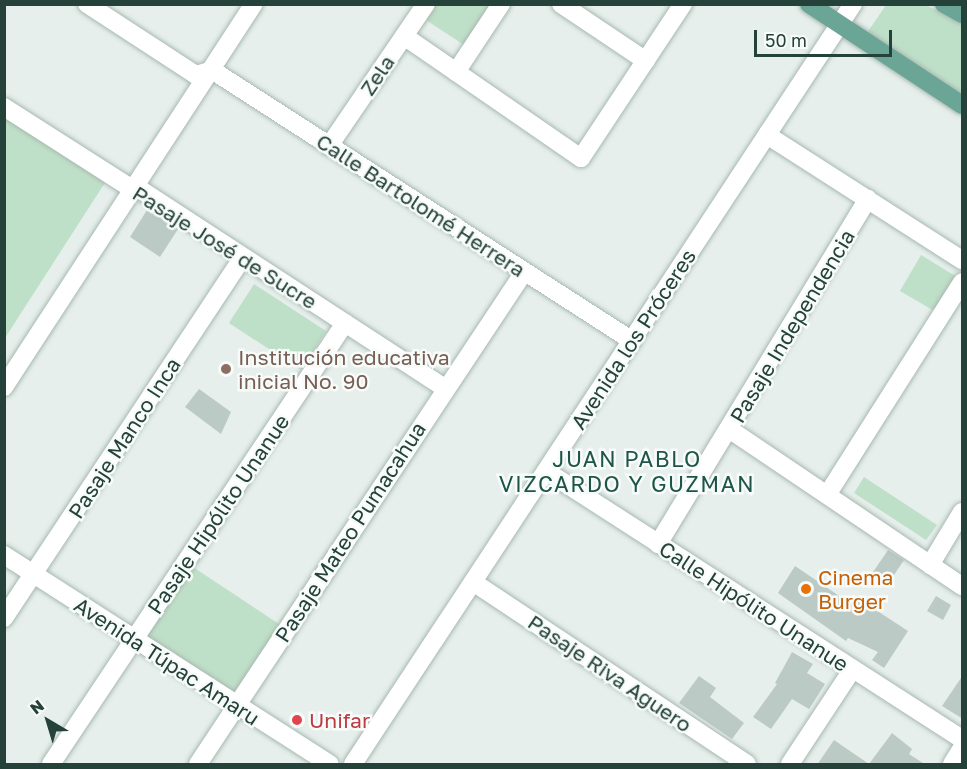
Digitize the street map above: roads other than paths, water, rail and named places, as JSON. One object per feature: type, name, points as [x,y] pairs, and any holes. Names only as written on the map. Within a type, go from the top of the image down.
[{"type":"main road","points":[[810,4],[963,105]]},
{"type":"main road","points":[[944,4],[963,14]]},
{"type":"street","points":[[87,4],[196,75],[212,69]]},
{"type":"street","points":[[4,387],[254,4]]},
{"type":"street","name":"Zela","points":[[329,146],[426,4]]},
{"type":"street","points":[[456,72],[501,4]]},
{"type":"street","points":[[561,4],[646,61]]},
{"type":"street","points":[[404,36],[581,158],[683,4]]},
{"type":"street","name":"Avenida los Próceres","points":[[353,765],[853,4]]},
{"type":"street","name":"Calle Bartolomé Herrera","points":[[212,69],[632,341]]},
{"type":"street","name":"Pasaje José de Sucre","points":[[4,107],[132,189],[141,190],[445,388]]},
{"type":"street","points":[[767,135],[963,260]]},
{"type":"street","name":"Pasaje Independencia","points":[[658,544],[868,199]]},
{"type":"street","name":"Pasaje Manco Inca","points":[[4,618],[243,257]]},
{"type":"street","name":"Pasaje Mateo Pumacahua","points":[[198,765],[445,388],[524,272]]},
{"type":"street","points":[[826,495],[963,282]]},
{"type":"street","name":"Pasaje Hipólito Unanue","points":[[51,765],[345,323]]},
{"type":"street","points":[[729,429],[963,586]]},
{"type":"street","name":"Calle Hipólito Unanue","points":[[546,471],[852,670],[963,739]]},
{"type":"street","points":[[930,565],[963,512]]},
{"type":"street","name":"Avenida Túpac Amaru","points":[[4,555],[330,765]]},
{"type":"street","name":"Pasaje Riva Aguero","points":[[473,582],[747,765]]},
{"type":"street","points":[[790,765],[852,670]]},
{"type":"street","points":[[951,765],[963,748]]},
{"type":"place","name":"Institución educativa inicial No. 90","points":[[226,369]]},
{"type":"place","name":"Cinema Burger","points":[[806,589]]},
{"type":"place","name":"Unifar","points":[[297,720]]},
{"type":"district","name":"JUAN PABLO VIZCARDO Y GUZMAN","points":[[627,470]]}]
